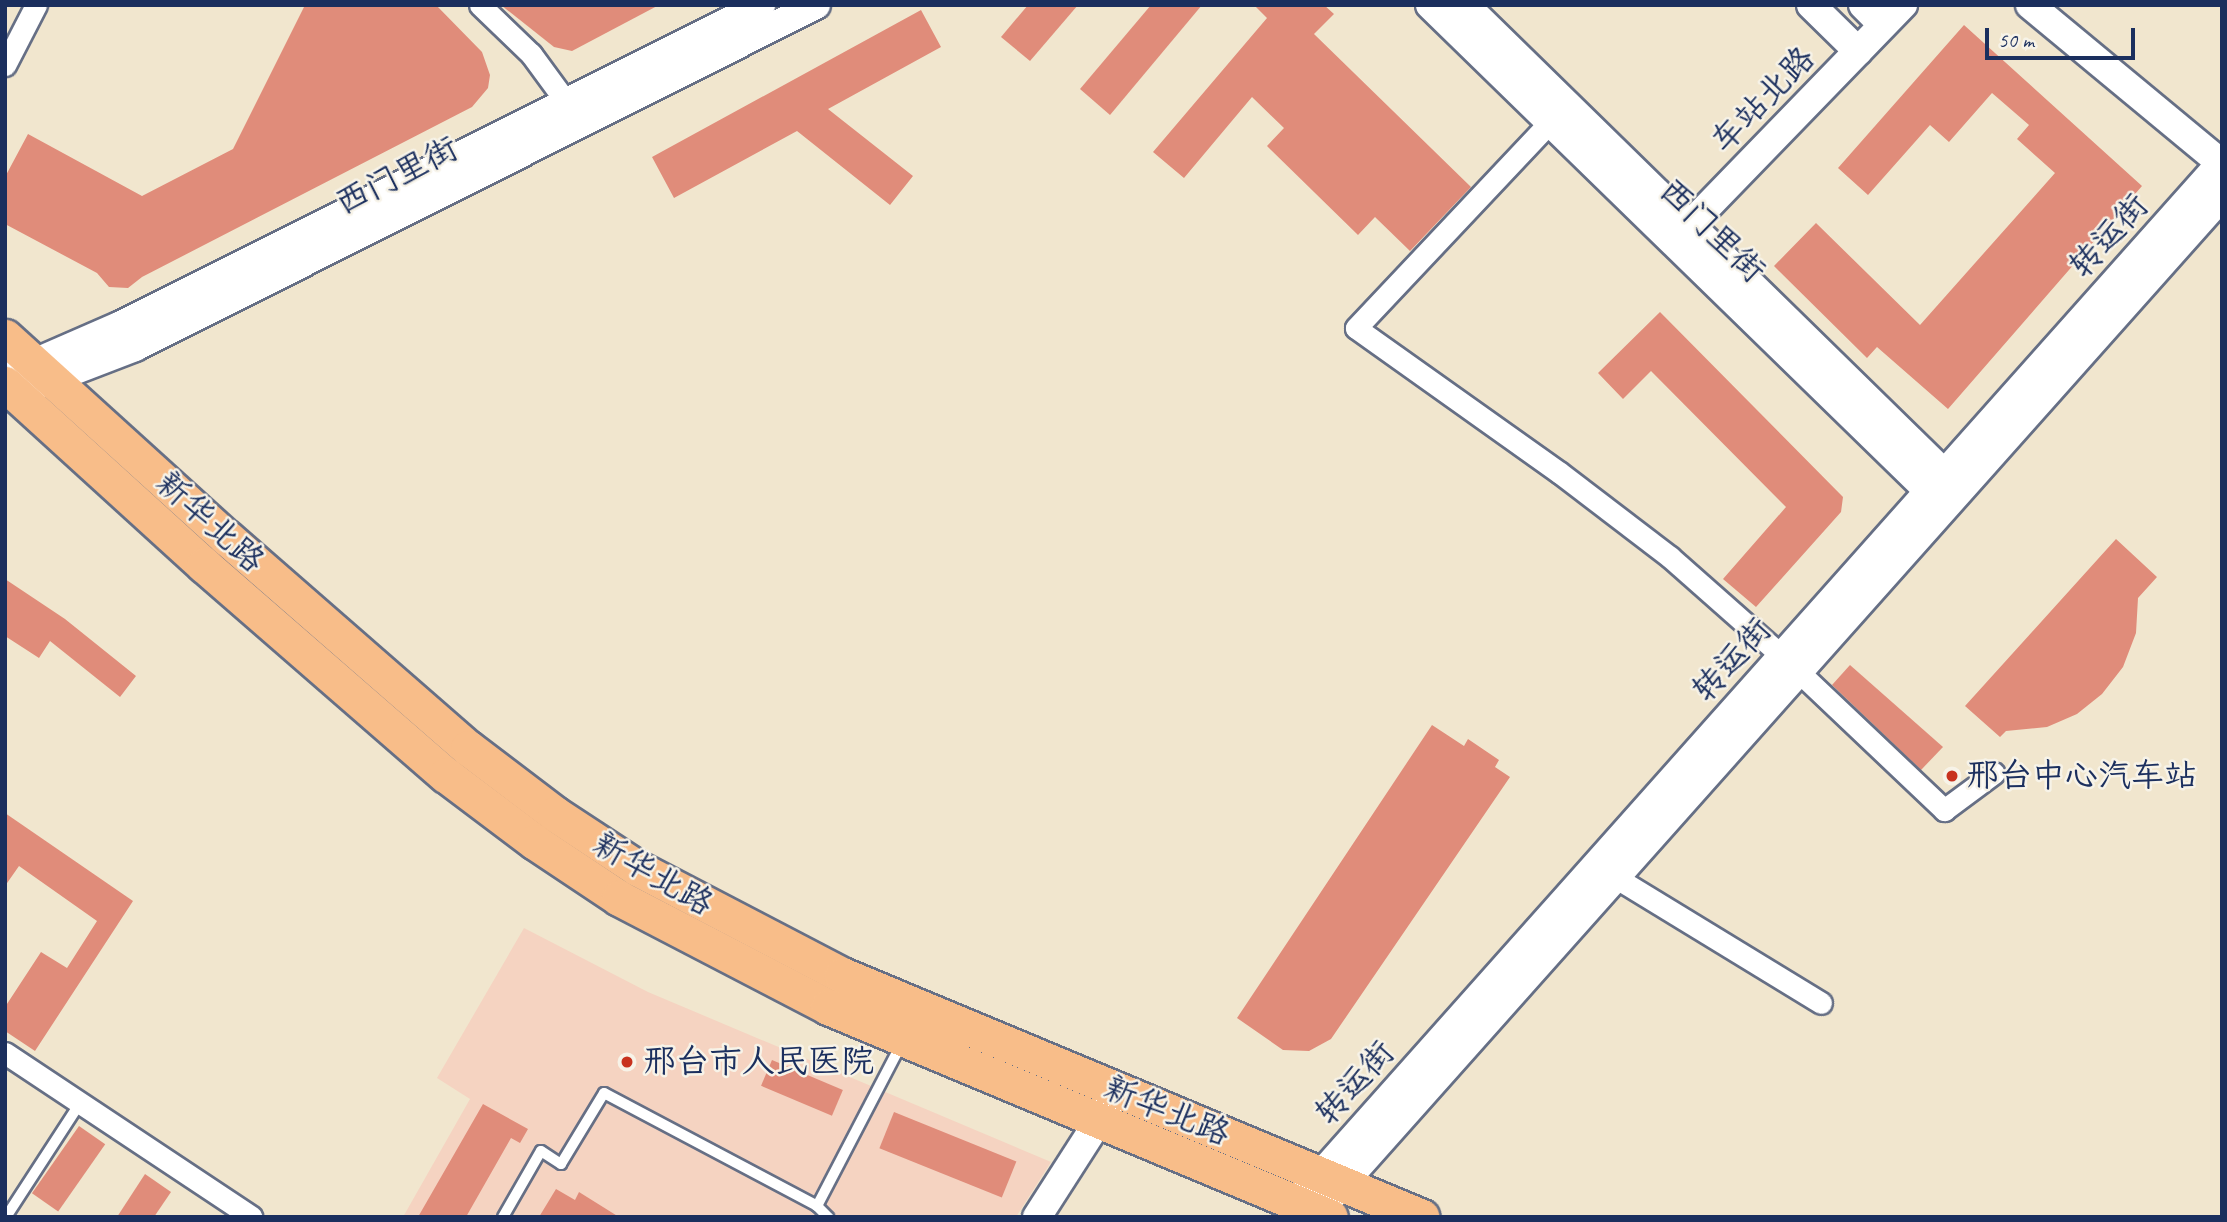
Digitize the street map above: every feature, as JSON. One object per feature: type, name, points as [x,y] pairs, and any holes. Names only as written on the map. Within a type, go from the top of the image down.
[{"type":"main road","name":"新华北路","points":[[5,337],[19,382],[225,583],[446,775],[559,859],[654,918],[796,992],[904,1040],[1314,1210]]},
{"type":"main road","name":"新华北路","points":[[19,382],[227,538],[468,748],[597,842],[671,887],[832,970],[1422,1217]]},
{"type":"street","points":[[5,65],[36,5]]},
{"type":"street","points":[[480,5],[531,54],[567,103]]},
{"type":"street","points":[[19,382],[119,326],[761,5]]},
{"type":"street","name":"西门里街","points":[[19,382],[135,347],[816,5]]},
{"type":"street","name":"西门里街","points":[[1430,5],[1550,122],[1682,233]]},
{"type":"street","points":[[1465,5],[1682,233],[1945,490]]},
{"type":"street","points":[[1811,5],[1858,51]]},
{"type":"street","points":[[1863,5],[1893,15]]},
{"type":"street","points":[[2030,5],[2221,164]]},
{"type":"street","name":"车站北路","points":[[1682,233],[1893,15]]},
{"type":"street","points":[[1550,122],[1356,328],[1601,503],[1670,557],[1791,664],[1944,810],[1994,773]]},
{"type":"street","name":"转运街","points":[[1314,1210],[1332,1179],[1945,490],[2221,164]]},
{"type":"street","name":"转运街","points":[[1945,490],[2222,196]]},
{"type":"street","points":[[1606,871],[1821,1003]]},
{"type":"street","points":[[5,1053],[252,1217]]},
{"type":"street","points":[[1037,1217],[1118,1091]]},
{"type":"lane","points":[[817,1206],[904,1040]]},
{"type":"lane","points":[[503,1217],[541,1151],[561,1164],[604,1093],[817,1206],[828,1217]]},
{"type":"lane","points":[[6,1217],[80,1103]]},
{"type":"shaded area","name":"邢台市人民医院","points":[[524,928],[648,992],[1051,1162],[1016,1217],[403,1217],[470,1099],[437,1078]]},
{"type":"building","points":[[305,5],[436,5],[482,52],[490,75],[488,88],[472,107],[142,277],[128,288],[109,287],[97,273],[5,224],[5,177],[28,134],[142,196],[233,149]]},
{"type":"building","points":[[501,5],[659,5],[572,51],[554,47]]},
{"type":"building","points":[[1028,5],[1078,5],[1030,61],[1001,37]]},
{"type":"building","points":[[1151,5],[1202,5],[1110,115],[1080,89]]},
{"type":"building","points":[[1254,5],[1324,5],[1334,14],[1314,34],[1471,187],[1410,251],[1375,217],[1358,235],[1267,146],[1284,128],[1252,97],[1184,178],[1153,152],[1267,18]]},
{"type":"building","points":[[921,10],[941,47],[828,109],[913,176],[890,205],[797,131],[674,198],[652,157]]},
{"type":"building","points":[[1964,25],[2142,186],[1948,409],[1877,347],[1867,358],[1774,266],[1816,223],[1920,325],[2055,173],[2017,139],[2029,125],[1992,93],[1949,142],[1930,125],[1868,195],[1838,168]]},
{"type":"building","points":[[1660,312],[1843,497],[1841,512],[1756,607],[1723,579],[1786,507],[1651,371],[1623,399],[1598,373]]},
{"type":"building","points":[[2116,539],[2157,577],[2138,598],[2136,633],[2123,667],[2102,694],[2077,714],[2047,727],[2006,731],[2000,737],[1965,706]]},
{"type":"building","points":[[5,579],[65,619],[136,676],[120,697],[50,641],[39,658],[5,636]]},
{"type":"building","points":[[1850,665],[1943,747],[1921,770],[1832,685]]},
{"type":"building","points":[[1432,725],[1464,746],[1468,739],[1499,760],[1495,767],[1510,777],[1331,1039],[1309,1051],[1283,1050],[1237,1018]]},
{"type":"building","points":[[5,813],[133,901],[35,1051],[5,1031],[5,1007],[41,952],[67,968],[97,921],[19,866],[5,886]]},
{"type":"building","points":[[772,1060],[843,1090],[832,1116],[761,1086]]},
{"type":"building","points":[[483,1104],[528,1129],[520,1143],[511,1138],[466,1217],[418,1217]]},
{"type":"building","points":[[894,1112],[1016,1161],[1002,1198],[879,1148]]},
{"type":"building","points":[[79,1126],[105,1144],[58,1212],[32,1193]]},
{"type":"building","points":[[145,1174],[171,1192],[154,1217],[117,1217]]},
{"type":"building","points":[[556,1189],[575,1200],[579,1192],[619,1217],[539,1217]]},
{"type":"place","name":"邢台中心汽车站","points":[[1952,776]]},
{"type":"place","name":"邢台市人民医院","points":[[627,1062]]}]
